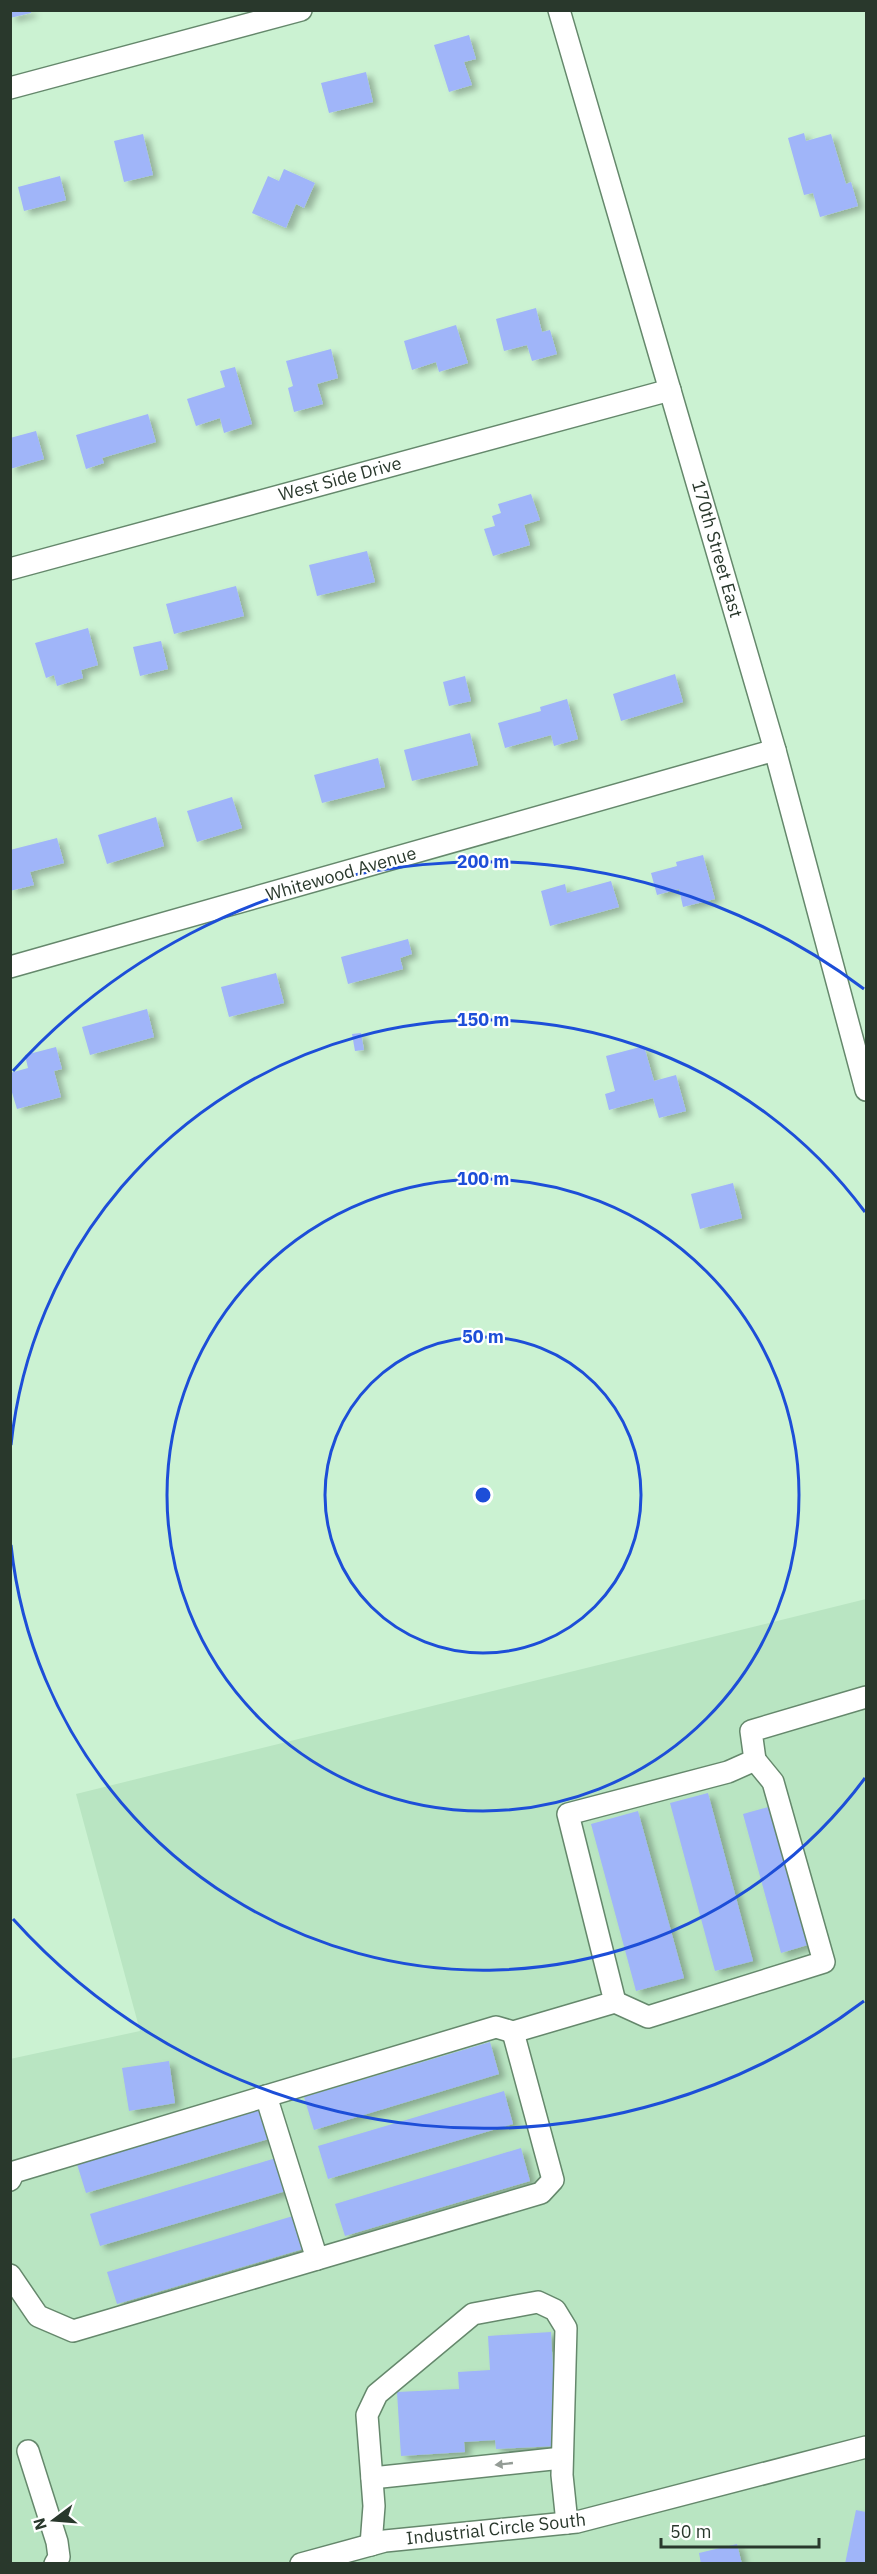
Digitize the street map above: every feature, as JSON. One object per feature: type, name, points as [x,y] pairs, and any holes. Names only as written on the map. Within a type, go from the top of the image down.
[{"type":"street","points":[[10,88],[301,10]]},
{"type":"street","name":"170th Street East","points":[[559,10],[775,750],[867,1090]]},
{"type":"street","name":"West Side Drive","points":[[10,569],[670,390]]},
{"type":"street","name":"Whitewood Avenue","points":[[10,967],[775,750]]},
{"type":"street","points":[[10,2180],[14,2172],[496,2027],[513,2032],[615,2002],[648,2017],[824,1962],[773,1782],[755,1760],[751,1731],[867,1697]]},
{"type":"street","points":[[615,2002],[568,1814],[728,1772],[755,1760]]},
{"type":"street","points":[[10,2276],[38,2316],[73,2331],[542,2193],[553,2180],[513,2032]]},
{"type":"street","points":[[266,2096],[317,2259]]},
{"type":"street","points":[[371,2545],[374,2506],[368,2415],[377,2394],[473,2314],[538,2302],[555,2310],[566,2328],[562,2458],[567,2523]]},
{"type":"street","name":"Industrial Circle South","points":[[301,2564],[384,2541],[567,2523],[867,2448]]},
{"type":"street","points":[[28,2451],[57,2542],[59,2557],[55,2564]]},
{"type":"street","points":[[372,2478],[562,2458]]},
{"type":"shaded area","points":[[866,1599],[866,2563],[11,2563],[10,2059],[140,2031],[76,1794]]},
{"type":"building","points":[[10,10],[31,10],[31,13],[10,18]]},
{"type":"building","points":[[469,35],[476,59],[464,62],[472,85],[449,92],[434,45]]},
{"type":"building","points":[[366,72],[373,102],[329,113],[321,83]]},
{"type":"building","points":[[804,133],[806,141],[831,134],[846,184],[851,182],[858,206],[820,217],[813,193],[804,195],[788,138]]},
{"type":"building","points":[[143,134],[153,175],[124,182],[114,141]]},
{"type":"building","points":[[284,169],[315,183],[304,208],[296,204],[286,228],[252,213],[268,176],[279,181]]},
{"type":"building","points":[[60,176],[66,200],[24,211],[18,187]]},
{"type":"building","points":[[536,308],[542,332],[550,330],[557,354],[532,361],[527,345],[504,351],[496,319]]},
{"type":"building","points":[[456,325],[468,363],[439,372],[436,362],[412,370],[404,341]]},
{"type":"building","points":[[331,349],[338,378],[317,384],[323,404],[294,412],[288,388],[293,386],[286,361]]},
{"type":"building","points":[[235,367],[252,424],[224,433],[220,418],[196,426],[187,399],[225,387],[220,371]]},
{"type":"building","points":[[148,414],[156,442],[102,458],[104,463],[86,469],[76,435]]},
{"type":"building","points":[[36,431],[44,459],[10,469],[10,438]]},
{"type":"building","points":[[531,494],[540,520],[524,525],[530,545],[493,556],[484,529],[495,526],[492,516],[501,513],[498,504]]},
{"type":"building","points":[[367,551],[375,582],[317,596],[309,565]]},
{"type":"building","points":[[236,586],[244,616],[174,634],[166,604]]},
{"type":"building","points":[[88,628],[98,665],[81,670],[83,678],[57,686],[54,675],[46,678],[35,643]]},
{"type":"building","points":[[161,641],[168,669],[140,676],[133,647]]},
{"type":"building","points":[[675,674],[683,702],[621,721],[613,694]]},
{"type":"building","points":[[465,676],[471,701],[449,706],[443,682]]},
{"type":"building","points":[[567,699],[578,739],[554,746],[551,735],[505,748],[498,723],[541,711],[540,707]]},
{"type":"building","points":[[470,733],[478,765],[412,781],[404,750]]},
{"type":"building","points":[[378,758],[385,787],[322,803],[314,775]]},
{"type":"building","points":[[232,797],[242,828],[197,842],[187,811]]},
{"type":"building","points":[[156,817],[164,846],[107,864],[98,835]]},
{"type":"building","points":[[57,838],[64,863],[30,872],[34,885],[10,891],[10,850]]},
{"type":"building","points":[[703,855],[715,899],[683,907],[679,889],[657,895],[651,873],[677,866],[676,862]]},
{"type":"building","points":[[611,881],[619,907],[550,926],[541,891],[565,884],[567,893]]},
{"type":"building","points":[[408,939],[412,954],[400,958],[403,969],[348,984],[341,957]]},
{"type":"building","points":[[276,973],[284,1003],[229,1017],[221,987]]},
{"type":"building","points":[[147,1009],[154,1037],[90,1055],[82,1027]]},
{"type":"building","points":[[361,1033],[364,1050],[355,1051],[352,1034]]},
{"type":"building","points":[[644,1046],[654,1081],[676,1075],[686,1111],[659,1118],[653,1098],[609,1110],[605,1094],[615,1091],[606,1056]]},
{"type":"building","points":[[56,1047],[62,1069],[54,1071],[61,1097],[17,1109],[10,1086],[10,1073],[28,1068],[25,1055]]},
{"type":"building","points":[[733,1183],[742,1218],[700,1229],[691,1194]]},
{"type":"building","points":[[708,1793],[753,1961],[715,1971],[670,1803]]},
{"type":"building","points":[[772,1806],[811,1944],[781,1953],[743,1814]]},
{"type":"building","points":[[638,1811],[684,1978],[636,1991],[591,1824]]},
{"type":"building","points":[[490,2042],[499,2074],[314,2130],[304,2097]]},
{"type":"building","points":[[169,2061],[175,2103],[129,2111],[122,2068]]},
{"type":"building","points":[[504,2091],[513,2124],[328,2179],[318,2146]]},
{"type":"building","points":[[262,2105],[272,2138],[86,2193],[76,2161]]},
{"type":"building","points":[[521,2148],[530,2181],[345,2236],[335,2204]]},
{"type":"building","points":[[276,2158],[286,2191],[100,2246],[90,2214]]},
{"type":"building","points":[[293,2216],[303,2249],[117,2304],[107,2272]]},
{"type":"building","points":[[551,2332],[557,2446],[496,2449],[495,2440],[464,2442],[465,2452],[401,2456],[397,2392],[459,2389],[458,2372],[490,2370],[488,2336]]},
{"type":"building","points":[[856,2510],[866,2512],[866,2564],[845,2564]]},
{"type":"building","points":[[737,2544],[742,2564],[701,2564],[699,2553]]}]
